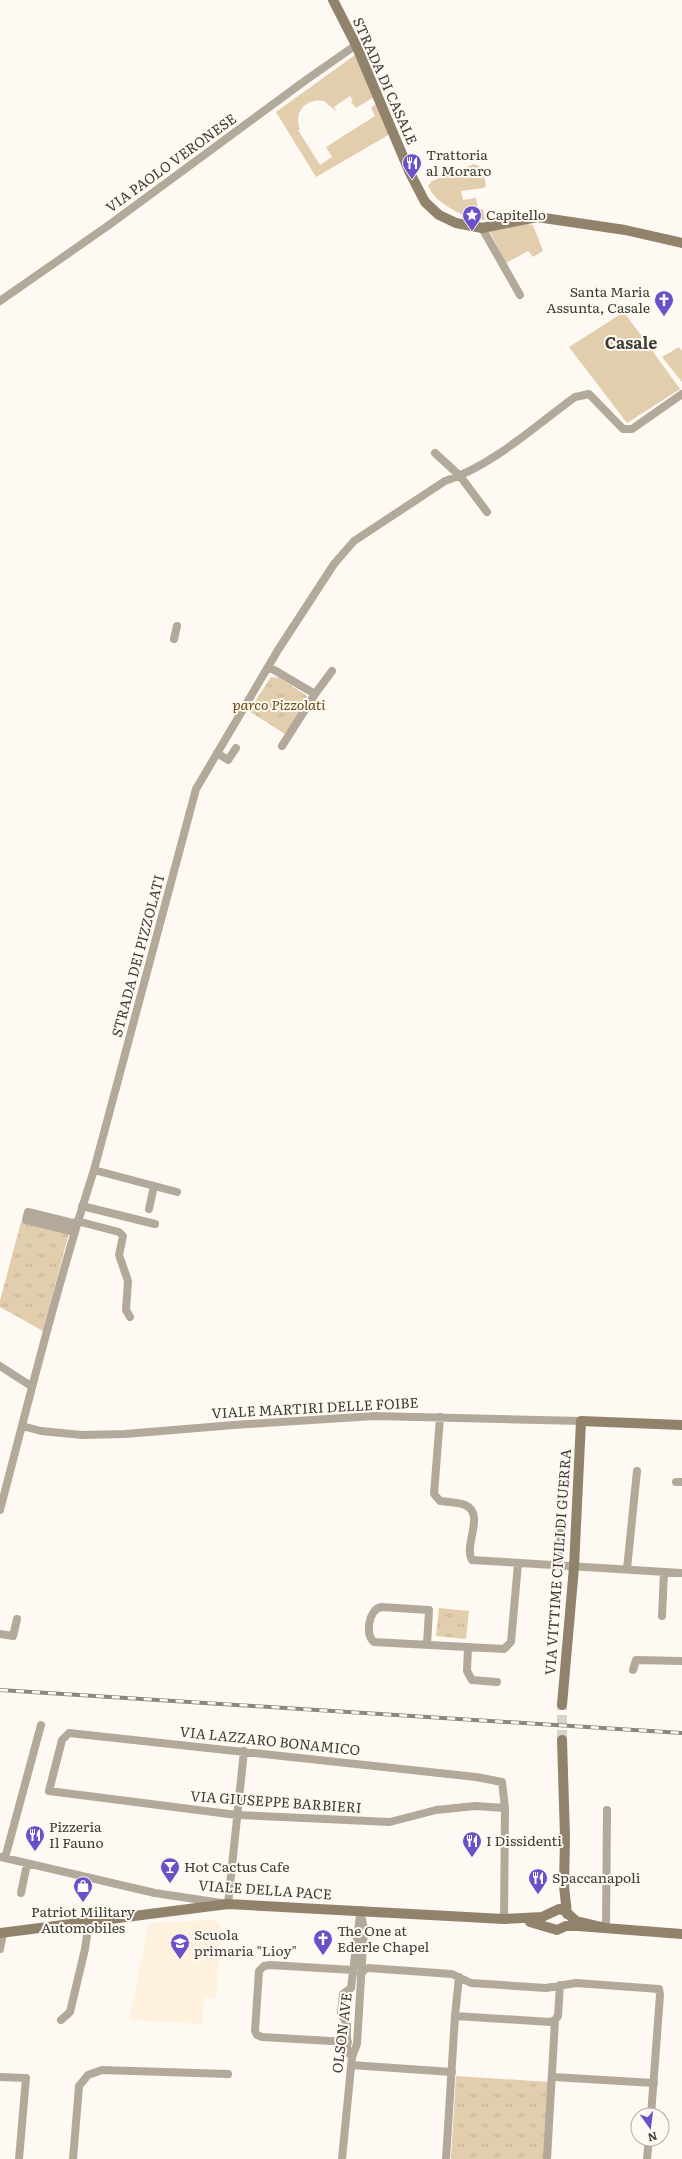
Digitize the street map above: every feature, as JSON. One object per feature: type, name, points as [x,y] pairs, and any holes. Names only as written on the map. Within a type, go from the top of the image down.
[{"type":"street","name":"STRADA DI CASALE","points":[[333,0],[356,45],[410,173],[425,202],[439,215],[456,223],[482,228],[537,217],[625,230],[682,243]]},
{"type":"street","name":"VIA PAOLO VERONESE","points":[[0,301],[110,225],[341,54],[356,45]]},
{"type":"street","points":[[482,228],[520,295]]},
{"type":"street","name":"STRADA DEI PIZZOLATI","points":[[0,1510],[31,1386],[76,1226],[94,1170],[196,789],[269,667],[329,570],[354,541],[445,481],[460,476],[490,459],[575,397],[589,394],[624,430],[632,429],[682,394]]},
{"type":"street","points":[[435,453],[460,476],[487,512]]},
{"type":"street","points":[[174,639],[177,626]]},
{"type":"street","points":[[269,667],[315,694]]},
{"type":"street","points":[[282,746],[315,694],[332,671]]},
{"type":"street","points":[[218,753],[228,760],[236,748]]},
{"type":"street","points":[[94,1170],[177,1192]]},
{"type":"street","points":[[148,1209],[154,1186]]},
{"type":"street","points":[[82,1206],[155,1224]]},
{"type":"street","points":[[28,1212],[26,1220],[119,1232],[123,1236],[119,1255],[128,1281],[126,1310],[130,1317]]},
{"type":"street","points":[[0,1366],[31,1386]]},
{"type":"street","name":"VIALE MARTIRI DELLE FOIBE","points":[[22,1426],[40,1431],[90,1435],[374,1416],[682,1425]]},
{"type":"street","points":[[440,1417],[434,1494],[440,1501],[464,1505],[471,1509],[475,1520],[469,1549],[472,1560],[682,1573]]},
{"type":"street","name":"VIA VITTIME CIVILI DI GUERRA","points":[[562,1705],[574,1567],[580,1470],[581,1421]]},
{"type":"street","points":[[628,1569],[637,1471]]},
{"type":"street","points":[[558,1566],[562,1518]]},
{"type":"street","points":[[427,1644],[429,1610],[381,1607],[375,1609],[370,1614],[369,1636],[374,1642],[504,1649],[510,1645],[518,1564]]},
{"type":"street","points":[[662,1616],[664,1572]]},
{"type":"street","points":[[0,1634],[13,1636],[17,1619]]},
{"type":"street","points":[[468,1647],[467,1671],[472,1680],[497,1682]]},
{"type":"street","points":[[633,1670],[636,1660],[682,1661]]},
{"type":"street","points":[[2,1858],[41,1725]]},
{"type":"street","name":"VIA LAZZARO BONAMICO","points":[[55,1764],[62,1740],[69,1733],[476,1777],[502,1782],[505,1808]]},
{"type":"street","points":[[562,1740],[564,1886],[569,1921],[566,1926]]},
{"type":"street","points":[[0,1949],[2,1933],[228,1904],[244,1751]]},
{"type":"street","name":"VIA GIUSEPPE BARBIERI","points":[[55,1764],[49,1791],[237,1815],[390,1822],[436,1810],[476,1806],[505,1808]]},
{"type":"street","points":[[504,1919],[505,1808]]},
{"type":"street","points":[[606,1928],[607,1810]]},
{"type":"street","name":"VIALE DELLA PACE","points":[[2,1858],[155,1893],[228,1904],[504,1919],[552,1926],[557,1930],[566,1926],[682,1934]]},
{"type":"street","points":[[21,1893],[27,1864]]},
{"type":"street","points":[[552,1926],[549,1920],[564,1886]]},
{"type":"street","points":[[360,1910],[351,1988],[343,1994],[341,2013],[347,2025],[347,2051],[351,2061],[452,2072]]},
{"type":"street","name":"OLSON AVE","points":[[342,2159],[351,2061],[357,2044],[364,1929],[360,1910]]},
{"type":"street","name":"VIALE DELLA PACE","points":[[504,1919],[533,1918],[562,1910],[576,1921],[606,1928]]},
{"type":"street","points":[[61,2020],[70,2012],[85,1949],[89,1921]]},
{"type":"street","points":[[348,2042],[262,2038],[257,2035],[255,2031],[259,1971],[264,1966],[270,1965],[353,1970]]},
{"type":"street","points":[[361,1974],[368,1968],[452,1974],[471,1983],[546,1988],[560,1984],[576,1983],[659,1988],[660,1995],[652,2107]]},
{"type":"street","points":[[446,2159],[455,2016],[459,1977]]},
{"type":"street","points":[[547,2159],[553,2077],[555,2020],[558,2016],[560,1984]]},
{"type":"street","points":[[455,2016],[550,2022],[555,2020]]},
{"type":"street","points":[[73,2159],[79,2086],[88,2075],[102,2070],[228,2074]]},
{"type":"street","points":[[0,2077],[26,2078],[19,2159]]},
{"type":"street","points":[[553,2077],[654,2083]]},
{"type":"street","points":[[647,2159],[648,2147]]},
{"type":"shaded area","name":"Scuola primaria \"Lioy\"","points":[[211,1920],[221,1923],[216,1998],[204,1997],[202,2024],[129,2020],[149,1923]]},
{"type":"green space","points":[[355,55],[374,97],[356,108],[351,102],[353,101],[350,96],[334,107],[337,112],[324,101],[312,101],[300,112],[298,123],[300,129],[298,130],[320,165],[332,157],[326,147],[375,116],[371,108],[377,103],[390,134],[316,177],[276,112]]},
{"type":"green space","points":[[474,164],[483,168],[486,186],[484,188],[461,191],[463,200],[476,198],[478,210],[483,209],[485,220],[477,220],[475,212],[464,216],[453,210],[443,204],[428,186],[432,181]]},
{"type":"green space","points":[[528,224],[533,225],[543,251],[533,257],[528,251],[506,263],[489,230]]},
{"type":"green space","points":[[624,312],[680,389],[627,423],[569,347]]},
{"type":"green space","points":[[679,347],[682,351],[682,382],[662,357]]},
{"type":"green space","name":"parco Pizzolati","points":[[271,677],[280,678],[307,696],[306,704],[285,734],[249,711]]},
{"type":"green space","points":[[21,1222],[69,1233],[43,1331],[0,1307],[0,1301]]},
{"type":"green space","points":[[439,1608],[469,1611],[466,1639],[436,1636]]},
{"type":"green space","points":[[456,2076],[550,2082],[546,2159],[451,2159]]},
{"type":"tunnel","points":[[562,1705],[562,1740]]},
{"type":"railway","points":[[0,1690],[682,1733]]},
{"type":"place","name":"Trattoria al Moraro","points":[[412,180]]},
{"type":"place","name":"Capitello","points":[[472,232]]},
{"type":"place","name":"Santa Maria Assunta, Casale","points":[[664,317]]},
{"type":"place","name":"Pizzeria Il Fauno","points":[[35,1852]]},
{"type":"place","name":"I Dissidenti","points":[[472,1858]]},
{"type":"place","name":"Hot Cactus Cafe","points":[[170,1884]]},
{"type":"place","name":"Spaccanapoli","points":[[538,1895]]},
{"type":"place","name":"Patriot Military Automobiles","points":[[83,1903]]},
{"type":"place","name":"The One at Ederle Chapel","points":[[323,1956]]},
{"type":"place","name":"Scuola primaria \"Lioy\"","points":[[180,1960]]},
{"type":"district","name":"Casale","points":[[631,343]]}]
